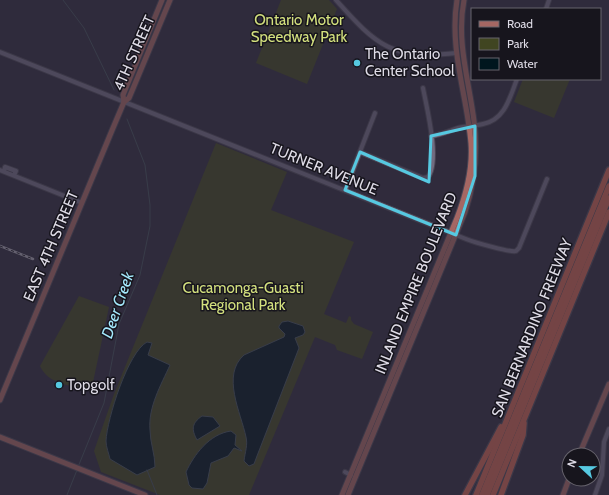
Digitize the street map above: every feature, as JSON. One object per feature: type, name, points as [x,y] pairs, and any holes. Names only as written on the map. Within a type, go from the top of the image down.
[{"type":"highway","name":"SAN BERNARDINO FREEWAY","points":[[476,495],[609,170]]},
{"type":"highway","points":[[482,495],[609,186]]},
{"type":"highway","points":[[487,495],[609,198]]},
{"type":"highway","name":"SAN BERNARDINO FREEWAY","points":[[493,495],[609,212]]},
{"type":"highway","points":[[501,495],[523,435],[526,414]]},
{"type":"highway","points":[[465,495],[494,438],[509,415]]},
{"type":"main road","name":"4TH STREET","points":[[124,102],[123,95],[162,0]]},
{"type":"main road","name":"4TH STREET","points":[[124,102],[129,98],[170,0]]},
{"type":"main road","name":"INLAND EMPIRE BOULEVARD","points":[[348,495],[453,234],[464,200],[471,161],[468,127],[456,53],[454,27],[457,0]]},
{"type":"main road","name":"INLAND EMPIRE BOULEVARD","points":[[342,495],[453,234],[468,205],[475,176],[476,154],[475,126],[462,52],[461,30],[464,0]]},
{"type":"main road","points":[[456,53],[462,52]]},
{"type":"main road","name":"EAST 4TH STREET","points":[[0,400],[124,102]]},
{"type":"main road","points":[[582,447],[609,384]]},
{"type":"main road","points":[[0,437],[145,495]]},
{"type":"street","points":[[336,0],[368,34],[394,50],[414,55],[427,56],[456,53]]},
{"type":"street","name":"TURNER AVENUE","points":[[0,52],[453,234],[483,245],[496,246],[510,252],[516,251],[547,179]]},
{"type":"street","points":[[431,136],[491,122],[504,110],[517,80]]},
{"type":"street","points":[[360,152],[425,179],[430,173],[432,162],[431,136],[423,88]]},
{"type":"street","points":[[345,190],[375,113]]},
{"type":"street","points":[[2,170],[82,203]]},
{"type":"street","points":[[595,495],[602,475],[604,442],[609,429]]},
{"type":"street","points":[[345,472],[351,475]]},
{"type":"highlighted area","points":[[475,126],[475,176],[456,235],[345,190],[360,152],[429,182],[431,136]]},
{"type":"green space","name":"Ontario Motor Speedway Park","points":[[281,0],[329,0],[337,9],[307,84],[256,63]]},
{"type":"green space","points":[[523,80],[570,80],[554,118],[514,102]]},
{"type":"green space","name":"Cucamonga-Guasti Regional Park","points":[[216,143],[287,172],[271,210],[354,242],[324,314],[346,323],[349,316],[354,324],[373,332],[362,359],[337,350],[335,345],[315,337],[249,495],[160,495],[101,472],[94,451],[114,394]]},
{"type":"green space","points":[[79,296],[109,307],[92,387],[88,388],[75,387],[54,381],[40,366]]},
{"type":"water","points":[[288,321],[303,326],[305,332],[303,335],[295,338],[299,348],[254,464],[249,466],[244,461],[247,440],[234,394],[234,373],[237,363],[244,355],[284,337],[285,334],[279,326],[282,322]]},
{"type":"water","points":[[147,342],[152,343],[148,355],[170,365],[156,396],[151,413],[150,435],[155,467],[137,475],[110,459],[106,441],[114,403],[126,372],[140,348]]},
{"type":"water","points":[[202,416],[213,417],[220,426],[197,440],[193,429],[194,424]]},
{"type":"water","points":[[231,431],[236,435],[235,445],[242,451],[234,448],[228,456],[211,463],[207,483],[203,489],[192,488],[189,485],[186,472],[193,459],[209,441],[216,436]]},
{"type":"waterway","name":"Deer Creek","points":[[63,0],[84,28],[114,90]]},
{"type":"waterway","name":"Deer Creek","points":[[78,467],[104,403],[119,324],[140,275],[150,226],[150,205],[145,165],[127,119]]},
{"type":"waterway","name":"Deer Creek","points":[[67,495],[77,470]]},
{"type":"waterway","points":[[147,470],[157,495]]},
{"type":"railway","points":[[0,246],[33,259]]},
{"type":"place","name":"The Ontario Center School","points":[[357,63]]},
{"type":"place","name":"Topgolf","points":[[59,385]]}]
